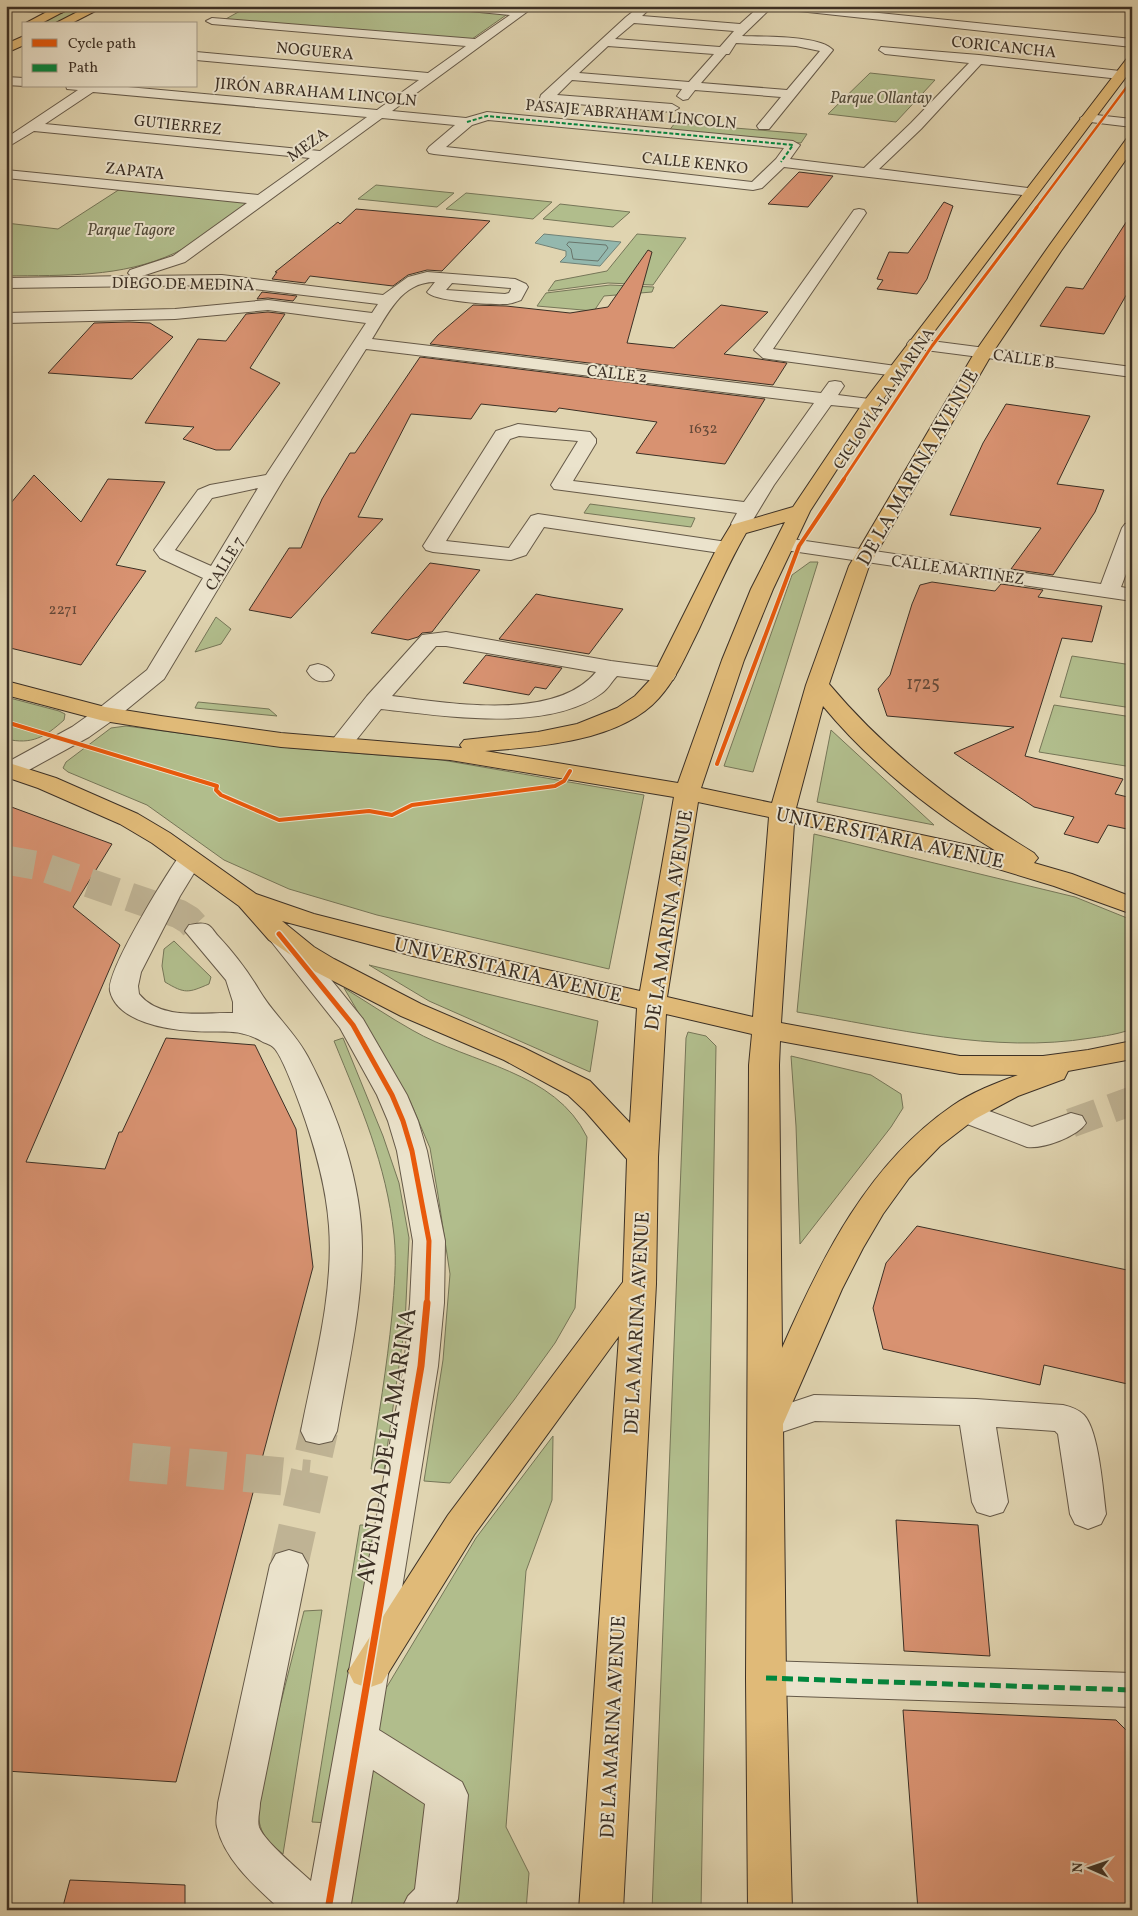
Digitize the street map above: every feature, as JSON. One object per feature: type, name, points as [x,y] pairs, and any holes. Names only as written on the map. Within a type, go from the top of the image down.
[{"type":"main road","points":[[64,22],[99,6]]},
{"type":"main road","points":[[34,22],[64,8]]},
{"type":"main road","points":[[6,49],[22,41]]},
{"type":"main road","name":"DE LA MARINA AVENUE","points":[[601,1910],[639,1284],[643,1157],[652,1002],[687,793],[733,660],[762,589],[800,511],[828,466],[871,404],[1132,60]]},
{"type":"main road","name":"DE LA MARINA AVENUE","points":[[770,1910],[766,1678],[765,1028],[782,813],[817,685],[864,556],[984,352],[1054,249],[1132,141]]},
{"type":"main road","points":[[405,750],[510,742],[580,731],[617,716],[643,701],[665,675],[738,529],[800,511]]},
{"type":"main road","points":[[817,685],[852,727],[905,774],[982,831],[1063,880],[1132,906]]},
{"type":"main road","name":"UNIVERSITARIA AVENUE","points":[[6,688],[104,714],[257,737],[450,753],[570,771],[687,793],[981,855],[1063,880]]},
{"type":"main road","name":"UNIVERSITARIA AVENUE","points":[[7,770],[47,783],[107,808],[155,835],[247,900],[305,920],[413,948],[765,1028],[960,1065],[1009,1066],[1088,1059],[1132,1050]]},
{"type":"main road","points":[[247,900],[279,934],[304,953],[352,980],[450,1028],[532,1063],[579,1088],[596,1104],[643,1157]]},
{"type":"main road","points":[[767,1424],[826,1287],[864,1218],[893,1178],[922,1146],[965,1112],[1007,1090],[1088,1059]]},
{"type":"main road","points":[[368,1672],[461,1525],[639,1284]]},
{"type":"street","points":[[6,6],[64,8]]},
{"type":"street","points":[[449,6],[525,9]]},
{"type":"street","points":[[647,6],[630,19],[546,98],[672,108]]},
{"type":"street","points":[[646,146],[659,134],[656,129],[658,124],[733,39],[767,6]]},
{"type":"street","points":[[775,6],[1132,43]]},
{"type":"street","points":[[864,16],[877,6]]},
{"type":"street","name":"MEZA","points":[[93,281],[148,270],[179,259],[525,9]]},
{"type":"street","points":[[232,11],[208,23],[478,43]]},
{"type":"street","points":[[630,19],[744,28]]},
{"type":"street","points":[[733,39],[809,45],[822,47],[827,50],[764,126]]},
{"type":"street","points":[[605,42],[725,50]]},
{"type":"street","name":"CORICANCHA","points":[[885,50],[1120,75]]},
{"type":"street","name":"NOGUERA","points":[[198,56],[430,77]]},
{"type":"street","points":[[868,172],[916,126],[979,59]]},
{"type":"street","points":[[568,76],[790,94]]},
{"type":"street","points":[[6,81],[22,82]]},
{"type":"street","points":[[6,144],[90,88]]},
{"type":"street","name":"JIRÓN ABRAHAM LINCOLN","points":[[103,88],[467,122]]},
{"type":"street","points":[[1090,115],[1132,116]]},
{"type":"street","points":[[1090,115],[1132,123]]},
{"type":"street","name":"PASAJE ABRAHAM LINCOLN","points":[[467,122],[487,116],[793,146]]},
{"type":"street","name":"CALLE KENKO","points":[[467,122],[434,150],[753,186],[781,162],[793,146]]},
{"type":"street","name":"GUTIERREZ","points":[[32,127],[321,155]]},
{"type":"street","points":[[621,171],[634,158]]},
{"type":"street","points":[[781,162],[1032,192]]},
{"type":"street","name":"ZAPATA","points":[[6,174],[261,200]]},
{"type":"street","points":[[859,213],[763,350],[769,354],[896,372]]},
{"type":"street","points":[[179,259],[183,267],[196,274],[222,280]]},
{"type":"street","points":[[6,318],[175,314],[268,305],[383,308],[412,280],[419,277],[448,278]]},
{"type":"street","name":"DIEGO DE MEDINA","points":[[6,283],[222,280],[374,298],[383,308]]},
{"type":"street","name":"CALLE 7","points":[[7,770],[69,740],[156,674],[273,480],[363,343],[383,308]]},
{"type":"street","name":"CALLE 2","points":[[363,343],[871,404]]},
{"type":"street","name":"CALLE B","points":[[916,344],[1132,372]]},
{"type":"street","points":[[738,529],[766,484],[843,375]]},
{"type":"street","points":[[518,430],[583,436],[587,439],[587,443],[549,502],[519,551],[512,554],[433,546],[503,435],[509,432],[518,430]]},
{"type":"street","points":[[215,576],[167,554],[164,550],[205,494],[210,491],[273,480]]},
{"type":"street","points":[[549,502],[751,509]]},
{"type":"street","points":[[549,502],[727,548]]},
{"type":"street","points":[[1110,592],[1132,528]]},
{"type":"street","name":"CALLE MARTINEZ","points":[[785,544],[1132,595]]},
{"type":"street","points":[[341,744],[425,643],[438,638],[611,668],[665,675]]},
{"type":"street","points":[[375,701],[507,712],[543,709],[573,700],[593,689],[611,668]]},
{"type":"street","points":[[189,860],[167,896],[127,972],[124,984],[125,995],[135,1006],[154,1016],[188,1023],[233,1022],[260,1029],[283,1041]]},
{"type":"street","points":[[199,931],[238,976],[248,995],[292,1055],[322,1125],[334,1163],[343,1212],[346,1245],[345,1263],[339,1314],[319,1432]]},
{"type":"street","name":"AVENIDA DE LA MARINA","points":[[279,934],[353,1025],[392,1094],[412,1151],[429,1241],[427,1303],[421,1366],[328,1910]]},
{"type":"street","points":[[233,1022],[246,1012],[248,995]]},
{"type":"street","points":[[965,1112],[1027,1137],[1037,1138],[1071,1123]]},
{"type":"street","points":[[767,1424],[814,1408],[976,1412],[1063,1418],[1072,1425],[1076,1434],[1088,1514]]},
{"type":"street","points":[[976,1412],[990,1502]]},
{"type":"street","points":[[289,1566],[239,1803],[238,1827],[245,1842],[275,1876],[313,1910]]},
{"type":"street","points":[[766,1678],[1132,1690]]},
{"type":"street","points":[[356,1738],[448,1795],[436,1899],[424,1910]]},
{"type":"green space","points":[[75,6],[91,6],[57,22],[42,22]]},
{"type":"green space","points":[[249,6],[425,6],[509,13],[472,39],[224,20]]},
{"type":"green space","name":"Parque Ollantay","points":[[870,73],[935,80],[896,122],[828,114]]},
{"type":"green space","points":[[675,123],[807,134],[801,143],[668,132]]},
{"type":"green space","points":[[376,185],[454,193],[437,207],[358,199]]},
{"type":"green space","name":"Parque Tagore","points":[[120,189],[248,203],[194,242],[175,253],[155,261],[134,267],[92,274],[6,276],[6,223],[58,229]]},
{"type":"green space","points":[[466,193],[552,202],[533,219],[446,209]]},
{"type":"green space","points":[[560,204],[630,212],[613,227],[543,219]]},
{"type":"green space","points":[[637,234],[686,238],[653,285],[608,283],[548,291],[555,281],[607,271]]},
{"type":"green space","points":[[610,285],[654,287],[652,292],[604,296],[594,311],[537,306],[546,293]]},
{"type":"green space","points":[[590,504],[695,518],[691,527],[584,513]]},
{"type":"green space","points":[[810,562],[818,562],[753,772],[724,766],[792,575]]},
{"type":"green space","points":[[216,617],[231,629],[221,644],[195,652]]},
{"type":"green space","points":[[1072,656],[1132,665],[1132,708],[1060,697]]},
{"type":"green space","points":[[6,697],[59,711],[65,714],[64,720],[51,731],[38,738],[23,741],[6,739]]},
{"type":"green space","points":[[198,702],[269,709],[277,716],[195,708]]},
{"type":"green space","points":[[1054,705],[1132,717],[1132,767],[1039,752]]},
{"type":"green space","points":[[126,726],[291,748],[442,760],[644,795],[609,969],[377,915],[289,889],[224,860],[147,805],[68,772],[63,768],[66,762],[111,728]]},
{"type":"green space","points":[[831,730],[934,825],[817,802]]},
{"type":"green space","points":[[814,834],[1075,897],[1132,920],[1132,1029],[1117,1034],[1091,1038],[1017,1043],[944,1037],[797,1012]]},
{"type":"green space","points":[[174,941],[211,977],[209,984],[187,991],[177,989],[165,982],[162,966],[164,949]]},
{"type":"green space","points":[[369,965],[598,1021],[590,1072],[429,1001]]},
{"type":"green space","points":[[344,988],[403,1025],[435,1042],[533,1083],[554,1097],[573,1115],[587,1137],[575,1308],[555,1343],[450,1483],[424,1481],[443,1360],[450,1274],[430,1148],[410,1101]]},
{"type":"green space","points":[[688,1032],[706,1036],[716,1046],[701,1910],[652,1910],[686,1038]]},
{"type":"green space","points":[[343,1038],[383,1136],[399,1183],[409,1238],[405,1324],[384,1470],[371,1469],[392,1315],[395,1245],[390,1209],[379,1159],[363,1112],[334,1041]]},
{"type":"green space","points":[[791,1056],[871,1075],[901,1094],[903,1108],[891,1127],[800,1244],[796,1126]]},
{"type":"green space","points":[[553,1436],[552,1500],[526,1571],[506,1827],[529,1873],[526,1910],[349,1910],[379,1700],[476,1538]]},
{"type":"green space","points":[[360,1525],[379,1525],[329,1823],[312,1822]]},
{"type":"green space","points":[[322,1610],[283,1854],[269,1841],[261,1829],[257,1797],[304,1611]]},
{"type":"water","points":[[544,234],[621,242],[600,266],[560,262],[566,256],[566,251],[535,243]]},
{"type":"building","points":[[799,172],[833,176],[808,207],[768,204]]},
{"type":"building","points":[[944,202],[953,206],[927,279],[917,294],[877,289],[883,280],[877,279],[889,252],[908,253]]},
{"type":"building","points":[[356,209],[490,221],[442,271],[427,270],[408,275],[393,286],[310,276],[305,283],[272,279],[277,272],[275,272],[338,222],[340,224]]},
{"type":"building","points":[[1132,213],[1132,285],[1104,334],[1040,326],[1066,287],[1083,289]]},
{"type":"building","points":[[648,250],[652,252],[627,343],[674,348],[721,305],[768,312],[724,354],[787,363],[773,385],[430,344],[473,305],[506,306],[570,313],[608,307]]},
{"type":"building","points":[[262,292],[297,296],[293,301],[268,298],[257,299]]},
{"type":"building","points":[[268,312],[285,314],[250,368],[280,383],[230,450],[216,450],[183,439],[194,427],[145,423],[198,339],[226,341],[246,314]]},
{"type":"building","points":[[94,323],[150,323],[173,337],[132,379],[48,373]]},
{"type":"building","points":[[420,357],[765,399],[725,464],[636,453],[657,422],[559,408],[556,412],[481,404],[471,419],[411,414],[358,517],[383,519],[291,618],[249,610],[289,548],[301,548],[322,499],[350,453],[355,453]]},
{"type":"building","points":[[1006,404],[1090,416],[1057,484],[1104,490],[1095,512],[1053,575],[1011,569],[1041,528],[950,515],[983,443]]},
{"type":"building","points":[[34,475],[81,522],[108,479],[165,482],[116,565],[146,571],[81,665],[6,647],[6,509]]},
{"type":"building","points":[[430,563],[480,570],[432,632],[422,633],[418,637],[408,640],[371,633]]},
{"type":"building","points":[[932,582],[995,591],[1001,584],[1043,590],[1038,597],[1102,606],[1092,642],[1062,638],[1025,756],[1123,779],[1115,794],[1132,798],[1132,830],[1108,825],[1098,843],[1064,834],[1074,817],[1034,807],[954,753],[1014,727],[887,716],[878,689],[890,675],[912,604],[920,585]]},
{"type":"building","points":[[536,594],[623,609],[589,654],[499,639]]},
{"type":"building","points":[[486,655],[562,668],[546,689],[535,687],[529,695],[463,683]]},
{"type":"building","points":[[6,805],[112,844],[73,907],[120,945],[26,1162],[105,1169],[119,1132],[122,1132],[166,1038],[255,1045],[296,1129],[313,1267],[176,1782],[6,1771]]},
{"type":"building","points":[[917,1226],[1132,1271],[1132,1385],[1044,1365],[1040,1385],[883,1349],[873,1308],[886,1263]]},
{"type":"building","points":[[896,1520],[978,1525],[990,1656],[904,1651]]},
{"type":"building","points":[[903,1710],[1116,1720],[1132,1736],[1132,1910],[918,1910]]},
{"type":"building","points":[[70,1880],[185,1885],[185,1910],[62,1910]]},
{"type":"tunnel","points":[[6,860],[40,866],[179,914],[189,920],[199,931]]},
{"type":"tunnel","points":[[1071,1123],[1132,1101]]},
{"type":"tunnel","points":[[308,1479],[319,1431]]},
{"type":"tunnel","points":[[131,1462],[308,1479]]},
{"type":"tunnel","points":[[289,1565],[308,1479]]},
{"type":"marked path","points":[[467,122],[487,116],[793,145],[781,162]]},
{"type":"marked path","points":[[766,1678],[1132,1690]]},
{"type":"cycle path","name":"CICLOVÍA LA MARINA","points":[[717,764],[799,546],[932,346],[1132,80]]},
{"type":"cycle path","points":[[6,722],[217,786],[216,790],[221,795],[279,820],[369,811],[392,815],[412,805],[555,786],[564,781],[570,771]]},
{"type":"cycle path","points":[[279,934],[353,1025],[392,1095],[403,1121],[412,1151],[429,1241],[427,1303],[421,1366],[328,1910]]}]
